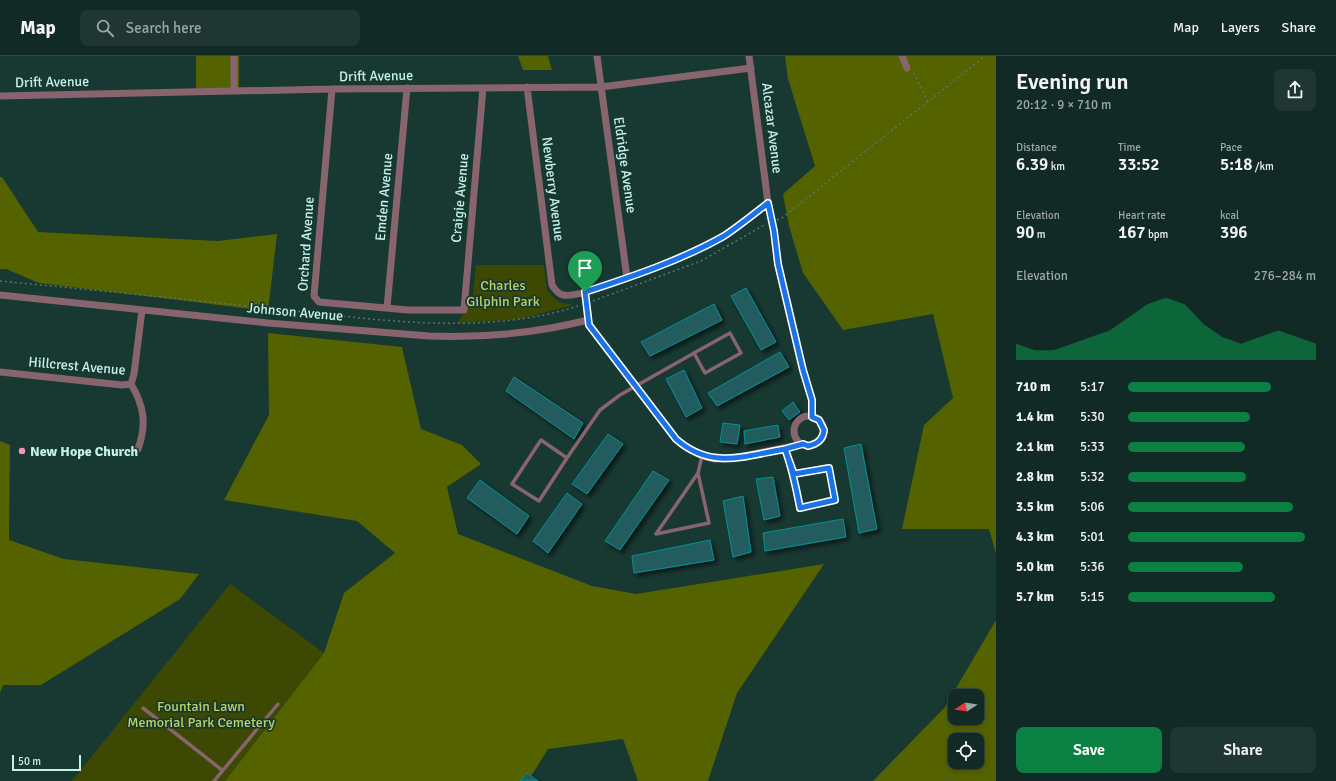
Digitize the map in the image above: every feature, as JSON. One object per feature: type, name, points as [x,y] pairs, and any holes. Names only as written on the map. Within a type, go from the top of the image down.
[{"type":"street","points":[[234,56],[234,91]]},
{"type":"street","name":"Eldridge Avenue","points":[[597,56],[627,278]]},
{"type":"street","name":"Alcazar Avenue","points":[[749,56],[768,203]]},
{"type":"street","points":[[902,56],[907,68]]},
{"type":"street","name":"Drift Avenue","points":[[0,96],[332,89],[601,87],[751,68]]},
{"type":"street","name":"Newberry Avenue","points":[[527,87],[552,285],[557,292],[564,296],[585,292]]},
{"type":"street","name":"Emden Avenue","points":[[387,308],[407,88]]},
{"type":"street","name":"Craigie Avenue","points":[[464,310],[483,88]]},
{"type":"street","name":"Orchard Avenue","points":[[332,89],[314,296],[319,302],[438,311],[464,310]]},
{"type":"street","points":[[768,203],[718,238],[627,278],[585,292],[588,320],[589,325],[635,387],[676,439],[684,446],[702,456],[728,459],[785,449],[803,444]]},
{"type":"street","name":"Johnson Avenue","points":[[0,295],[395,335],[444,337],[540,330],[588,320]]},
{"type":"street","points":[[131,384],[134,374],[142,310]]},
{"type":"street","name":"Hillcrest Avenue","points":[[0,372],[122,385],[131,384],[140,399],[143,414],[143,429],[138,449]]},
{"type":"street","points":[[812,417],[819,420],[822,424],[823,435],[816,444],[808,446],[796,438],[795,427],[803,418],[812,417]]},
{"type":"lane","points":[[768,203],[774,231],[778,264],[812,400],[812,417]]},
{"type":"lane","points":[[567,458],[541,440],[512,484],[539,501],[600,410],[635,387],[658,376],[694,354],[730,333],[741,353],[705,373],[694,354]]},
{"type":"lane","points":[[785,449],[794,474],[800,508],[835,500],[829,468],[794,474]]},
{"type":"lane","points":[[698,473],[709,523],[656,534],[698,473],[702,456]]},
{"type":"lane","points":[[214,781],[278,704]]},
{"type":"lane","points":[[143,708],[222,770]]},
{"type":"path","points":[[782,218],[985,56]]},
{"type":"path","points":[[907,68],[913,71],[928,102]]},
{"type":"path","points":[[0,281],[374,319],[457,323],[516,320],[574,308]]},
{"type":"green space","points":[[196,56],[239,56],[239,89],[196,89]]},
{"type":"green space","points":[[518,56],[548,56],[552,70],[523,70]]},
{"type":"green space","points":[[785,56],[996,56],[996,554],[989,529],[902,529],[924,425],[953,398],[933,314],[843,330],[803,273],[789,226],[783,194],[815,166],[788,79]]},
{"type":"green space","points":[[0,177],[2,177],[38,232],[218,241],[277,234],[268,311],[39,283],[6,269],[0,269]]},
{"type":"green space","name":"Charles Gilphin Park","points":[[476,265],[544,265],[547,291],[559,302],[573,305],[520,319],[457,323],[472,303]]},
{"type":"green space","points":[[268,333],[402,347],[421,429],[462,445],[481,464],[447,487],[458,534],[592,586],[636,594],[824,564],[737,693],[708,781],[638,781],[623,739],[548,749],[528,781],[225,781],[324,653],[344,593],[395,553],[357,521],[224,500],[269,415]]},
{"type":"green space","points":[[0,441],[10,445],[9,540],[64,559],[199,574],[180,599],[41,685],[3,685],[0,693]]},
{"type":"green space","name":"Fountain Lawn Memorial Park Cemetery","points":[[230,584],[324,653],[225,781],[72,781]]},
{"type":"green space","points":[[996,620],[996,781],[873,781],[945,707],[948,702],[948,725],[984,725],[984,689],[956,689]]},
{"type":"building","points":[[746,288],[776,342],[761,350],[731,296]]},
{"type":"building","points":[[714,304],[722,320],[650,356],[641,342]]},
{"type":"building","points":[[780,352],[789,367],[717,406],[708,393]]},
{"type":"building","points":[[684,370],[702,408],[686,417],[666,379]]},
{"type":"building","points":[[514,377],[583,423],[574,439],[506,391]]},
{"type":"building","points":[[793,402],[800,412],[789,420],[782,411]]},
{"type":"building","points":[[723,423],[740,425],[737,444],[720,442]]},
{"type":"building","points":[[778,425],[780,437],[745,444],[744,431]]},
{"type":"building","points":[[608,434],[623,444],[587,494],[572,484]]},
{"type":"building","points":[[861,444],[877,529],[859,533],[844,448]]},
{"type":"building","points":[[653,471],[669,480],[620,550],[605,541]]},
{"type":"building","points":[[773,477],[780,516],[764,520],[756,479]]},
{"type":"building","points":[[480,480],[529,516],[517,534],[467,498]]},
{"type":"building","points":[[567,493],[582,504],[548,553],[533,541]]},
{"type":"building","points":[[743,496],[751,552],[733,557],[723,501]]},
{"type":"building","points":[[843,519],[846,537],[765,551],[763,533]]},
{"type":"building","points":[[710,540],[714,560],[634,573],[632,556]]},
{"type":"building","points":[[527,773],[538,781],[520,781]]},
{"type":"place","name":"New Hope Church","points":[[22,451]]},
{"type":"route","points":[[585,292],[589,325],[627,377],[676,439],[684,446],[702,456],[715,459],[728,459],[785,449],[794,474],[829,468],[835,500],[800,508],[794,474],[791,467],[785,449],[803,444],[808,446],[816,444],[821,440],[824,430],[819,420],[812,417],[812,400],[803,370],[780,273],[768,203],[724,235],[700,248],[627,278],[585,292]]}]
